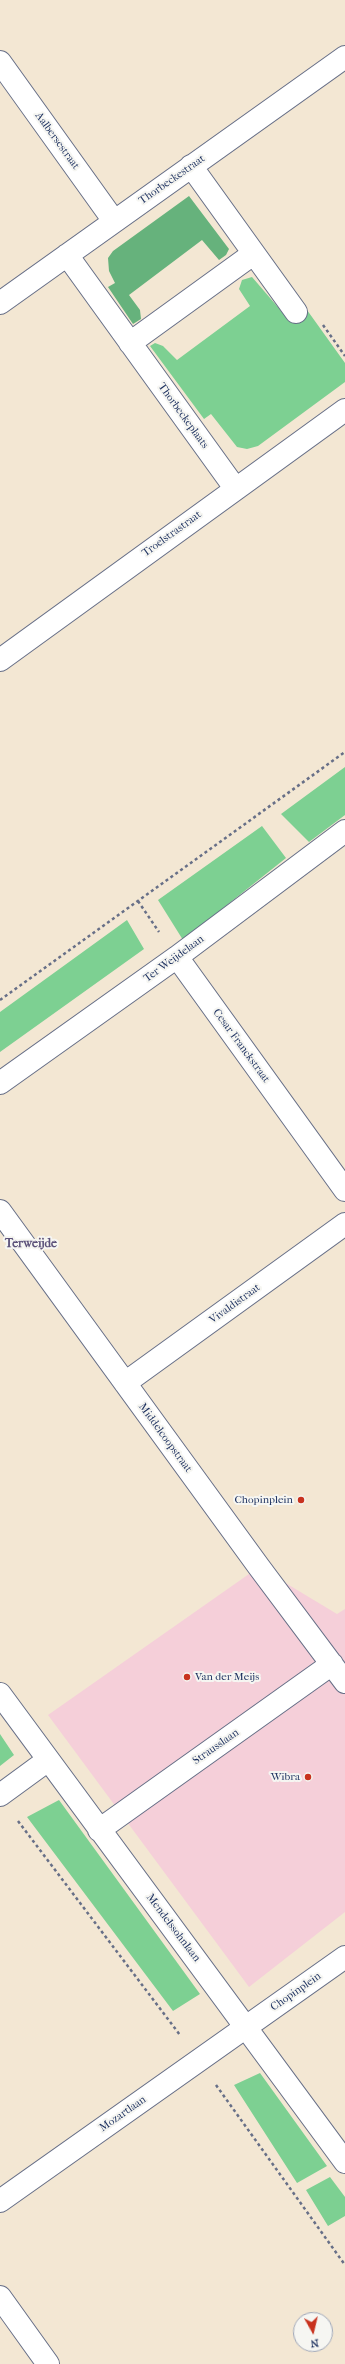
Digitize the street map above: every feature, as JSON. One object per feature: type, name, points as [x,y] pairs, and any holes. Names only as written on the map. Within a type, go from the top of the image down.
[{"type":"street","name":"Thorbeckestraat","points":[[0,303],[345,57]]},
{"type":"street","name":"Aalbersestraat","points":[[0,62],[114,221]]},
{"type":"street","points":[[191,166],[296,312]]},
{"type":"street","points":[[130,343],[253,254]]},
{"type":"street","name":"Thorbeckeplaats","points":[[67,255],[235,488]]},
{"type":"street","name":"Troelstrastraat","points":[[2,656],[345,410]]},
{"type":"street","name":"Ter Weijdelaan","points":[[0,1083],[177,957],[345,831]]},
{"type":"street","name":"Cesar Franckstraat","points":[[177,957],[345,1190]]},
{"type":"street","name":"Middelcoopstraat","points":[[0,1212],[332,1664]]},
{"type":"street","name":"Vivaldistraat","points":[[125,1383],[345,1224]]},
{"type":"street","points":[[332,1664],[345,1682]]},
{"type":"street","name":"Strausslaan","points":[[99,1830],[332,1664]]},
{"type":"street","name":"Mendelssohnlaan","points":[[0,1694],[99,1830],[247,2027],[345,2162]]},
{"type":"street","points":[[0,1795],[48,1760]]},
{"type":"street","name":"Chopinplein","points":[[247,2027],[345,1957]]},
{"type":"street","name":"Mozartlaan","points":[[0,2201],[247,2027]]},
{"type":"street","points":[[0,2297],[48,2364]]},
{"type":"path","points":[[0,1000],[345,752]]},
{"type":"path","points":[[138,901],[177,957]]},
{"type":"path","points":[[14,1816],[199,2061],[345,2265]]},
{"type":"shaded area","points":[[259,1567],[337,1614],[345,1609],[345,1912],[249,1987],[48,1715]]},
{"type":"green space","points":[[189,196],[229,249],[226,255],[219,260],[202,240],[129,295],[140,310],[141,319],[133,324],[108,287],[115,283],[109,271],[108,258],[113,251]]},
{"type":"green space","points":[[252,277],[289,320],[307,310],[345,363],[345,382],[258,446],[247,449],[237,447],[211,414],[204,419],[150,346],[155,343],[163,346],[177,360],[250,306],[239,289],[242,280]]},
{"type":"green space","points":[[345,767],[345,815],[309,842],[281,814]]},
{"type":"green space","points":[[262,826],[286,858],[183,940],[158,900]]},
{"type":"green space","points":[[127,920],[144,949],[0,1052],[0,1012]]},
{"type":"green space","points":[[0,1734],[14,1755],[0,1766]]},
{"type":"green space","points":[[59,1800],[200,1994],[173,2011],[27,1817]]},
{"type":"green space","points":[[260,2073],[327,2166],[297,2183],[234,2085]]},
{"type":"green space","points":[[330,2177],[345,2197],[345,2216],[328,2226],[306,2190]]},
{"type":"place","name":"Chopinplein","points":[[301,1500]]},
{"type":"place","name":"Van der Meijs","points":[[187,1677]]},
{"type":"place","name":"Wibra","points":[[308,1777]]},
{"type":"district","name":"Terweijde","points":[[31,1244]]}]
